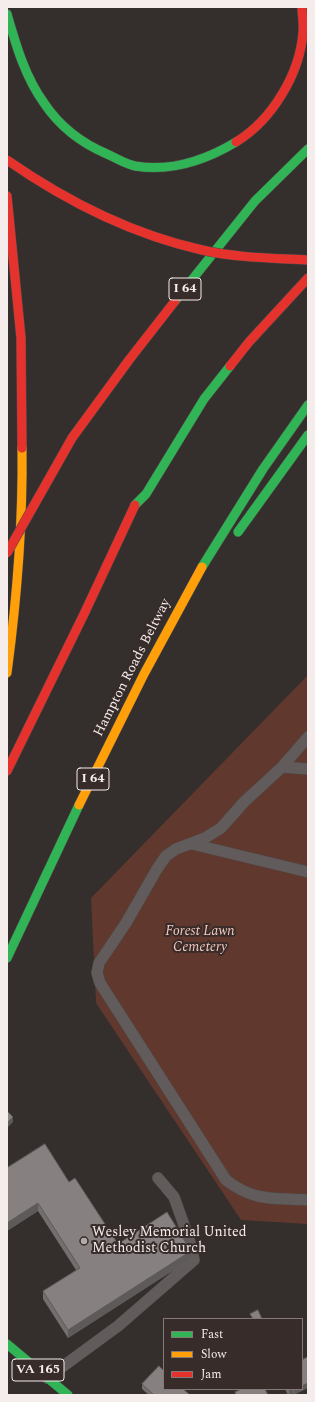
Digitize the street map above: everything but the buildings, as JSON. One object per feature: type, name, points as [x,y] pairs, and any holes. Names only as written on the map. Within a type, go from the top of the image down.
[{"type":"main road","points":[[7,14],[27,75],[45,106],[64,127],[82,140],[113,157],[134,166],[158,168],[180,166],[211,156],[231,145],[259,124],[285,90],[296,66],[303,33],[302,7]]},
{"type":"main road","name":"I 64","points":[[7,553],[72,438],[129,360],[255,201],[308,149]]},
{"type":"main road","points":[[7,160],[36,182],[63,196],[115,221],[152,234],[202,250],[254,257],[308,260]]},
{"type":"main road","points":[[7,196],[21,338],[23,499],[15,614],[7,673]]},
{"type":"main road","points":[[7,771],[86,612],[134,506],[146,494],[204,398],[249,342],[308,278]]},
{"type":"main road","name":"Hampton Roads Beltway","points":[[7,958],[111,742],[174,616],[247,493],[308,405]]},
{"type":"main road","points":[[231,540],[308,435]]},
{"type":"main road","points":[[174,616],[222,553]]},
{"type":"main road","name":"VA 165","points":[[7,1344],[68,1395]]},
{"type":"lane","points":[[308,737],[282,767],[244,802],[221,828],[205,838],[176,849],[166,856],[157,868],[126,923],[99,963],[97,973],[100,984],[226,1180],[240,1190],[255,1197],[308,1200]]},
{"type":"lane","points":[[282,767],[308,769]]},
{"type":"lane","points":[[192,844],[308,872]]},
{"type":"lane","points":[[47,1378],[118,1326],[194,1260],[189,1239],[174,1197],[158,1178]]},
{"type":"green space","name":"Forest Lawn Cemetery","points":[[308,675],[308,1224],[241,1220],[96,1003],[91,898]]},
{"type":"traffic: fast","points":[[7,14],[26,72],[37,93],[57,120],[88,145],[131,165],[162,167],[175,166],[200,159],[236,142]]},
{"type":"traffic: fast","points":[[175,301],[255,201],[308,149]]},
{"type":"traffic: fast","points":[[135,505],[146,494],[204,399],[230,366]]},
{"type":"traffic: fast","points":[[202,567],[263,469],[308,405]]},
{"type":"traffic: fast","points":[[238,532],[308,435]]},
{"type":"traffic: fast","points":[[7,958],[79,805]]},
{"type":"traffic: fast","points":[[7,1344],[68,1395]]},
{"type":"traffic: slow","points":[[7,673],[19,560],[22,448]]},
{"type":"traffic: slow","points":[[79,805],[144,674],[202,567]]},
{"type":"traffic: jam","points":[[236,142],[249,133],[272,109],[290,79],[301,48],[303,29],[302,7]]},
{"type":"traffic: jam","points":[[7,160],[29,175],[76,202],[150,235],[215,253],[308,260]]},
{"type":"traffic: jam","points":[[7,196],[21,338],[22,448]]},
{"type":"traffic: jam","points":[[230,366],[249,342],[308,278]]},
{"type":"traffic: jam","points":[[72,438],[129,360],[175,301]]},
{"type":"traffic: jam","points":[[7,553],[72,438]]},
{"type":"traffic: jam","points":[[7,771],[85,612],[135,505]]},
{"type":"place","name":"Wesley Memorial United Methodist Church","points":[[84,1241]]}]
